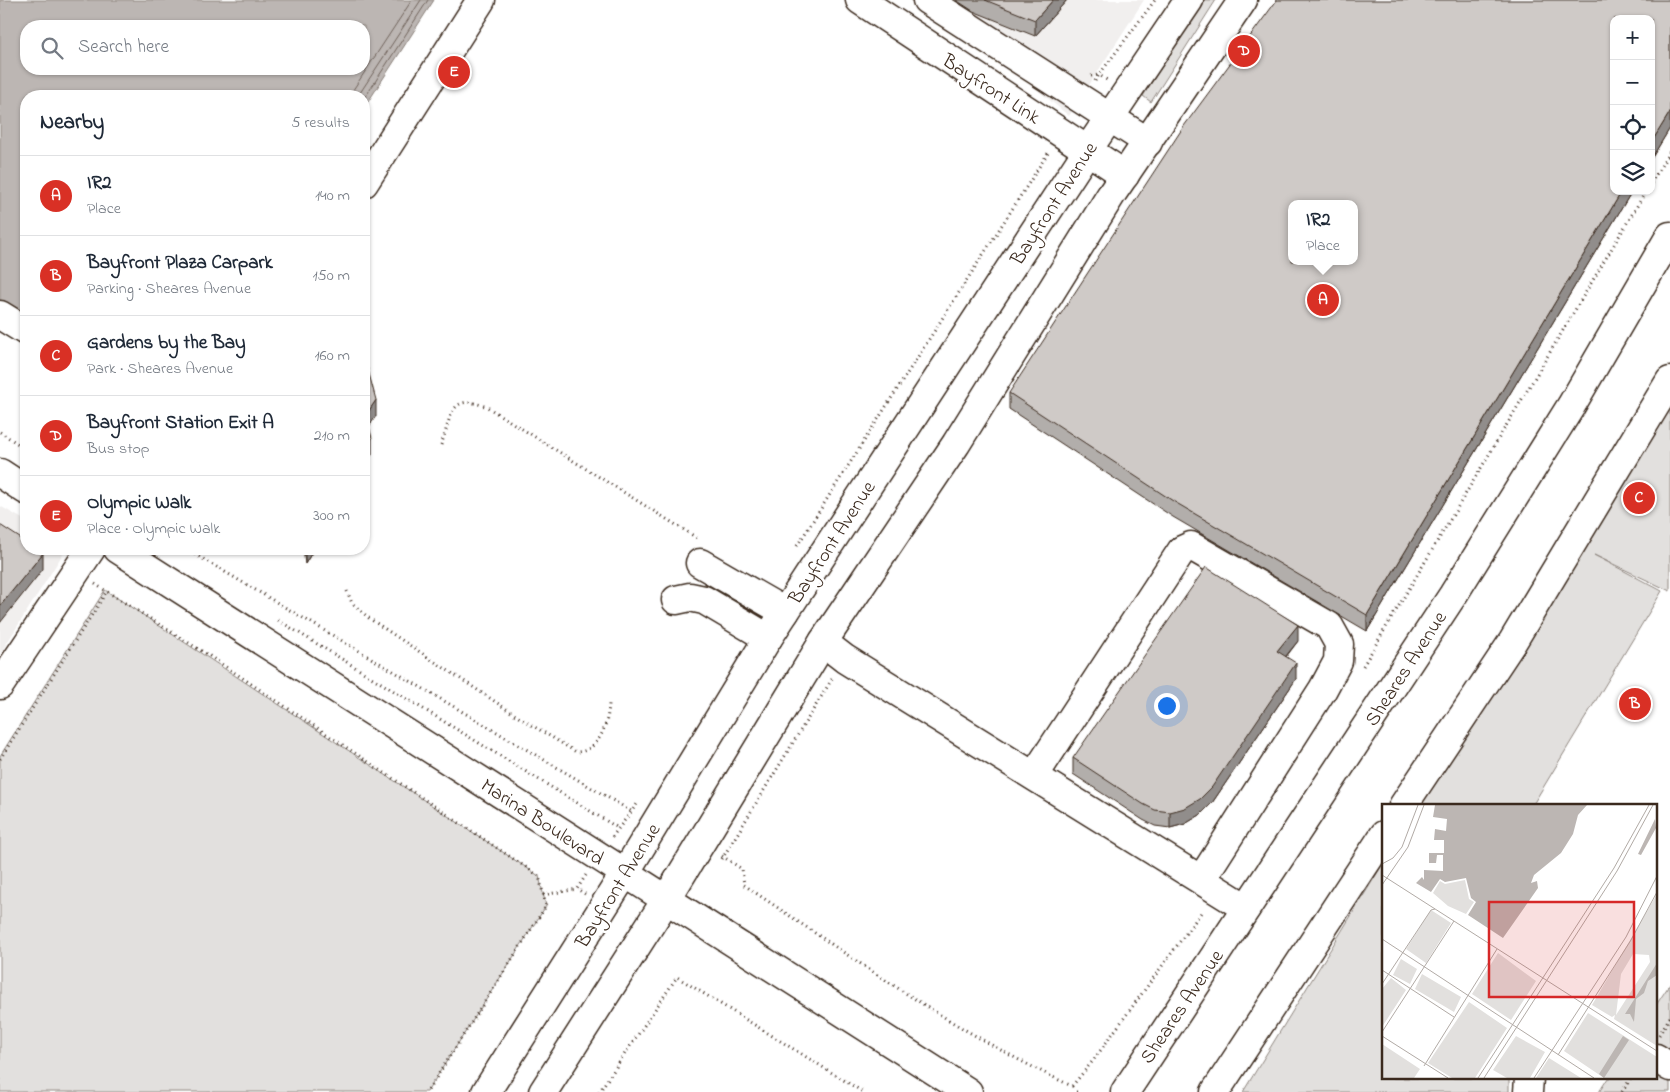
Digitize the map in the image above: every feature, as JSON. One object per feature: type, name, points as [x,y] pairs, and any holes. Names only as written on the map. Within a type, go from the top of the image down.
[{"type":"main road","points":[[370,174],[481,0]]},
{"type":"main road","name":"Bayfront Link","points":[[860,0],[1125,175]]},
{"type":"main road","name":"Bayfront Link","points":[[927,0],[1148,142]]},
{"type":"main road","name":"Bayfront Avenue","points":[[486,1092],[625,874],[768,638],[1087,151],[1189,0]]},
{"type":"main road","points":[[544,1092],[666,900],[822,642],[956,444],[1125,175],[1244,0]]},
{"type":"main road","name":"Sheares Avenue","points":[[1125,1092],[1453,595],[1571,406],[1670,236]]},
{"type":"main road","points":[[0,315],[20,327]]},
{"type":"main road","points":[[1404,804],[1512,641],[1670,381]]},
{"type":"main road","points":[[0,473],[20,486]]},
{"type":"main road","points":[[1034,776],[1182,550],[1191,546],[1328,626],[1339,644],[1338,661],[1209,885]]},
{"type":"main road","points":[[702,553],[785,612]]},
{"type":"main road","points":[[0,685],[86,555]]},
{"type":"main road","name":"Marina Boulevard","points":[[127,555],[968,1092]]},
{"type":"main road","points":[[676,600],[690,597],[704,600],[768,638]]},
{"type":"main road","points":[[822,642],[845,659],[1246,908]]},
{"type":"main road","points":[[1214,1092],[1382,838]]},
{"type":"main road","points":[[1658,1059],[1670,1067]]},
{"type":"path","points":[[1117,53],[1155,0]]},
{"type":"path","points":[[795,549],[1061,133]]},
{"type":"path","points":[[1655,176],[1670,151]]},
{"type":"path","points":[[1360,670],[1644,195]]},
{"type":"path","points":[[441,445],[456,405],[462,401],[474,402],[487,407],[702,553]]},
{"type":"path","points":[[0,432],[20,445]]},
{"type":"path","points":[[196,555],[631,811]]},
{"type":"path","points":[[0,758],[106,591],[208,655],[539,876],[546,906],[427,1092]]},
{"type":"path","points":[[348,591],[352,602],[370,619],[520,718],[576,752],[586,752],[595,744],[608,721],[609,704]]},
{"type":"path","points":[[272,616],[618,828],[642,796]]},
{"type":"path","points":[[845,659],[723,857],[742,869],[744,885],[912,996],[1004,1052],[1072,1086],[1092,1062],[1209,885]]},
{"type":"path","points":[[544,896],[576,888]]},
{"type":"path","points":[[599,1092],[677,977],[863,1092]]},
{"type":"path","points":[[1658,1037],[1670,1016]]},
{"type":"path","points":[[1622,1092],[1630,1080]]},
{"type":"shaded area","points":[[928,0],[1144,0],[1069,116]]},
{"type":"shaded area","points":[[1204,0],[1216,0],[1151,102],[1143,96]]},
{"type":"shaded area","points":[[1670,392],[1670,591],[1594,555],[1662,591],[1533,804],[1419,804]]},
{"type":"shaded area","points":[[0,506],[20,518],[20,555],[62,555],[0,654]]},
{"type":"shaded area","points":[[105,590],[539,876],[546,906],[427,1092],[0,1092],[0,756]]},
{"type":"shaded area","points":[[1382,865],[1382,1080],[1509,1080],[1509,1092],[1243,1092]]},
{"type":"shaded area","points":[[1670,984],[1670,1092],[1599,1092],[1607,1080],[1658,1080],[1658,1002]]},
{"type":"water","points":[[0,0],[434,0],[370,99],[370,90],[20,90],[20,321],[0,308]]},
{"type":"building","points":[[985,0],[1053,0],[1035,20]]},
{"type":"building","points":[[1277,0],[1670,0],[1670,112],[1655,136],[1655,15],[1610,15],[1610,195],[1620,195],[1367,615],[1173,501],[1009,393],[1184,126]]},
{"type":"building","points":[[370,378],[376,400],[370,409]]},
{"type":"building","points":[[0,525],[20,538],[20,555],[41,555],[0,606]]},
{"type":"building","points":[[1206,567],[1298,625],[1277,651],[1296,663],[1212,787],[1200,799],[1185,808],[1170,812],[1155,810],[1073,758]]},
{"type":"place","name":"Bayfront Station Exit A","points":[[1244,51]]},
{"type":"place","name":"Olympic Walk","points":[[454,72]]},
{"type":"place","name":"IR2","points":[[1323,300]]},
{"type":"place","name":"Gardens by the Bay","points":[[1639,498]]},
{"type":"place","name":"Bayfront Plaza Carpark","points":[[1635,704]]}]
